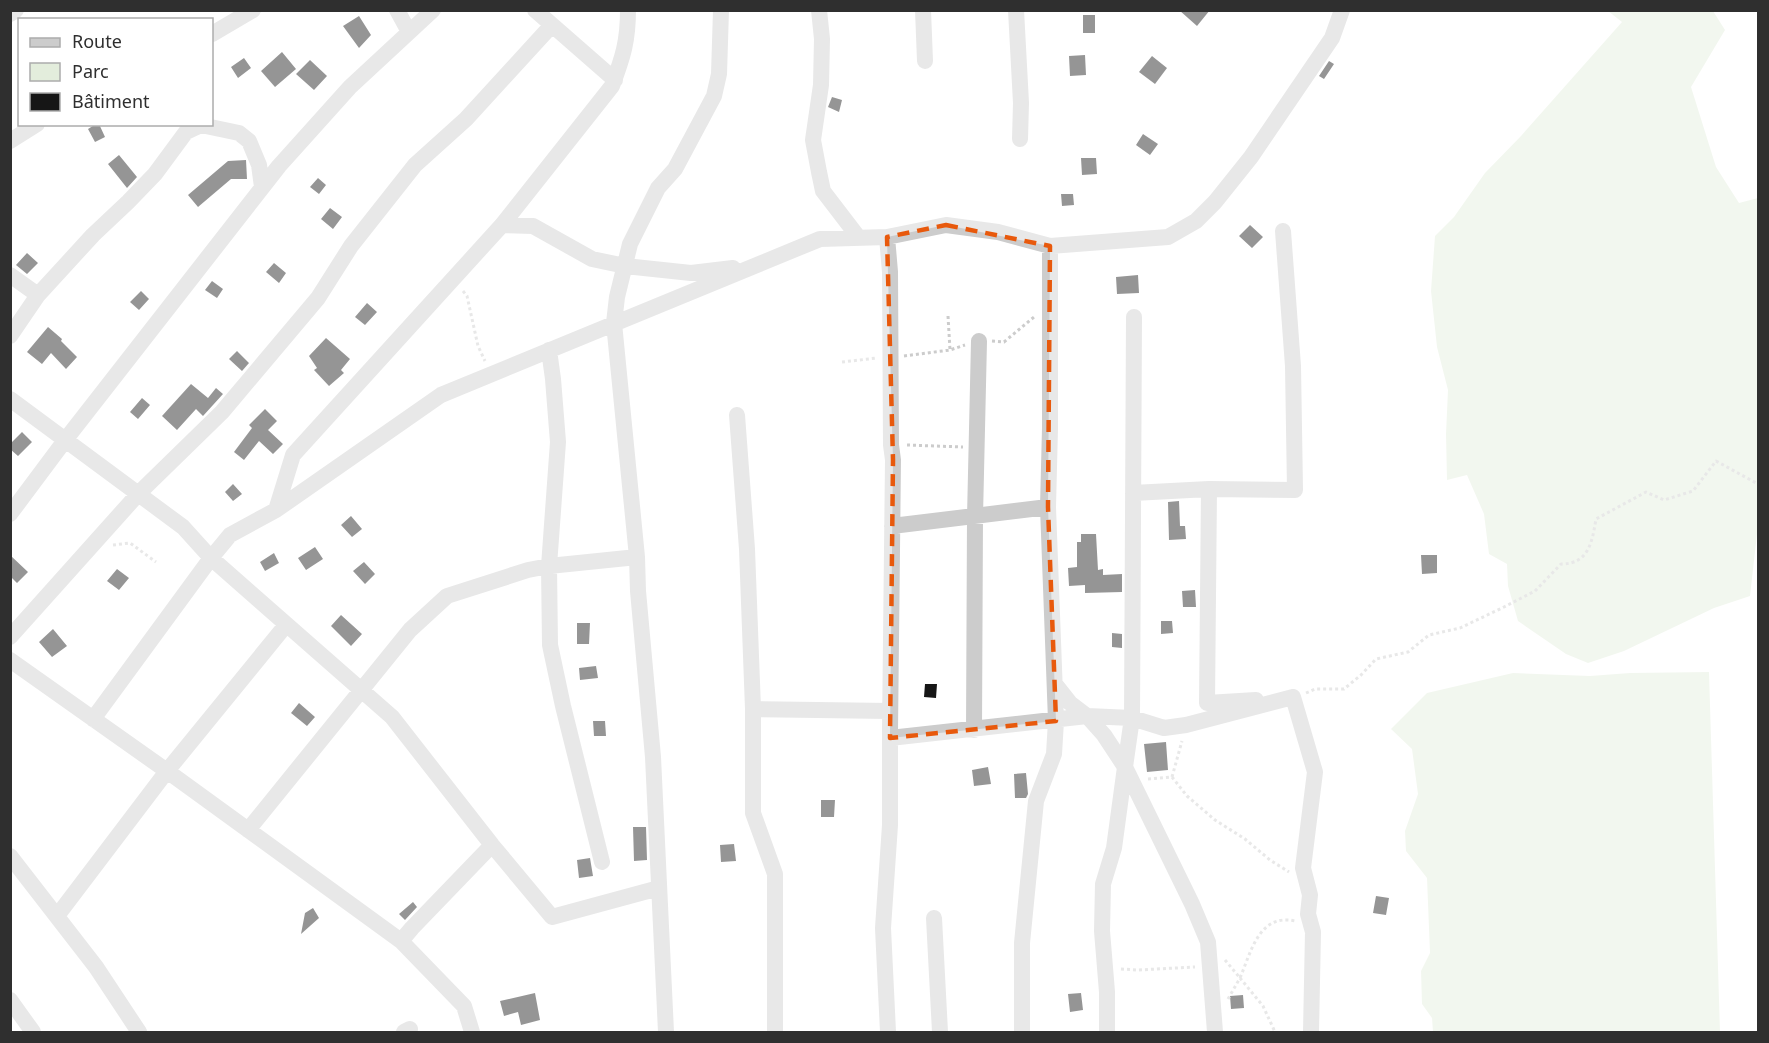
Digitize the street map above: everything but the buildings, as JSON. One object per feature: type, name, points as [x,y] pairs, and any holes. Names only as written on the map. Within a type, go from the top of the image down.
[{"type":"street","points":[[10,14],[16,10]]},
{"type":"street","points":[[213,33],[253,10]]},
{"type":"street","points":[[397,10],[409,32]]},
{"type":"street","points":[[10,514],[279,166],[350,87],[433,10]]},
{"type":"street","points":[[535,10],[615,80]]},
{"type":"street","points":[[276,510],[292,455],[502,225],[612,86],[623,59],[628,35],[628,10]]},
{"type":"street","points":[[666,1032],[653,757],[637,557],[614,323],[617,297],[630,244],[658,188],[675,169],[714,96],[718,74],[721,10]]},
{"type":"street","points":[[819,10],[822,39],[821,85],[813,140],[823,191],[859,238]]},
{"type":"street","points":[[923,10],[925,61]]},
{"type":"street","points":[[1016,10],[1021,103],[1020,139]]},
{"type":"street","points":[[93,719],[230,535],[276,510],[441,395],[820,239],[887,237],[946,225],[998,232],[1050,246],[1168,237],[1196,221],[1215,202],[1251,157],[1332,38],[1342,10]]},
{"type":"street","points":[[10,637],[139,494],[222,412],[318,298],[351,246],[416,165],[466,119],[552,25]]},
{"type":"street","points":[[10,141],[34,126]]},
{"type":"street","points":[[10,336],[38,295],[93,235],[155,174],[186,132],[199,126]]},
{"type":"street","points":[[206,126],[239,133],[249,141],[259,165],[262,187]]},
{"type":"street","points":[[502,225],[533,226],[592,259],[625,266],[691,273],[752,267]]},
{"type":"street","points":[[1132,493],[1209,489],[1294,490],[1293,366],[1283,231]]},
{"type":"street","points":[[887,237],[890,272],[893,460],[890,825],[883,928],[888,1032]]},
{"type":"street","points":[[1022,1032],[1022,943],[1036,801],[1054,754],[1056,721],[1048,507],[1050,246]]},
{"type":"street","points":[[10,275],[38,295]]},
{"type":"street","points":[[1107,1032],[1101,931],[1103,884],[1114,848],[1128,774],[1132,718],[1134,317]]},
{"type":"street","points":[[974,730],[979,341]]},
{"type":"street","points":[[549,350],[558,442],[549,566],[550,645],[602,862]]},
{"type":"street","points":[[10,399],[183,527],[211,558],[392,717],[492,845],[552,917],[659,888]]},
{"type":"street","points":[[737,416],[747,549],[753,709],[753,813],[774,874],[775,1032]]},
{"type":"street","points":[[1209,489],[1207,703],[1293,698]]},
{"type":"street","points":[[892,526],[1048,507]]},
{"type":"street","points":[[248,830],[410,630],[447,596],[528,570],[637,557]]},
{"type":"street","points":[[57,916],[167,771],[286,625]]},
{"type":"street","points":[[10,660],[401,941],[464,1006],[472,1032]]},
{"type":"street","points":[[1055,684],[1070,703],[1087,716],[1104,735],[1128,774],[1201,925],[1208,942],[1215,1028]]},
{"type":"street","points":[[890,738],[1087,716],[1132,718],[1164,728],[1186,725],[1293,698]]},
{"type":"street","points":[[1293,698],[1315,772],[1303,868],[1310,896],[1308,914],[1313,932],[1311,1032]]},
{"type":"street","points":[[753,709],[890,711]]},
{"type":"street","points":[[401,941],[492,845]]},
{"type":"street","points":[[10,856],[96,968],[139,1032]]},
{"type":"street","points":[[934,918],[940,1032]]},
{"type":"street","points":[[10,999],[33,1032]]},
{"type":"path","points":[[454,279],[467,296],[478,346],[491,374]]},
{"type":"path","points":[[842,362],[950,350],[979,341],[1004,342],[1050,301]]},
{"type":"path","points":[[948,316],[950,350]]},
{"type":"path","points":[[891,445],[977,447]]},
{"type":"path","points":[[1293,698],[1315,689],[1344,690],[1376,659],[1408,652],[1429,635],[1460,628],[1535,591],[1561,564],[1573,564],[1586,553],[1592,540],[1596,519],[1646,492],[1664,500],[1693,491],[1716,461],[1758,484]]},
{"type":"path","points":[[93,545],[130,543],[156,562]]},
{"type":"path","points":[[1172,777],[1186,725]]},
{"type":"path","points":[[1128,774],[1172,777],[1187,796],[1215,820],[1245,839],[1270,860],[1306,882]]},
{"type":"path","points":[[1215,1028],[1240,978],[1255,941],[1269,924],[1284,919],[1310,922]]},
{"type":"path","points":[[1104,967],[1138,970],[1211,966]]},
{"type":"path","points":[[1240,978],[1263,1006],[1275,1032]]},
{"type":"highlighted area","points":[[946,225],[1050,246],[1048,507],[1056,721],[890,738],[893,460],[887,237]]},
{"type":"green space","points":[[1608,11],[1713,11],[1725,30],[1691,87],[1716,167],[1739,203],[1758,198],[1758,525],[1750,596],[1714,608],[1624,651],[1588,663],[1566,654],[1518,621],[1508,586],[1507,564],[1489,554],[1484,514],[1467,475],[1447,480],[1448,390],[1437,347],[1431,291],[1435,236],[1454,217],[1485,173],[1521,136],[1622,22]]},
{"type":"green space","points":[[1709,672],[1720,1032],[1433,1032],[1432,1018],[1422,1004],[1421,971],[1430,953],[1427,878],[1406,851],[1405,831],[1418,794],[1412,749],[1391,729],[1427,693],[1513,673],[1590,676]]}]
